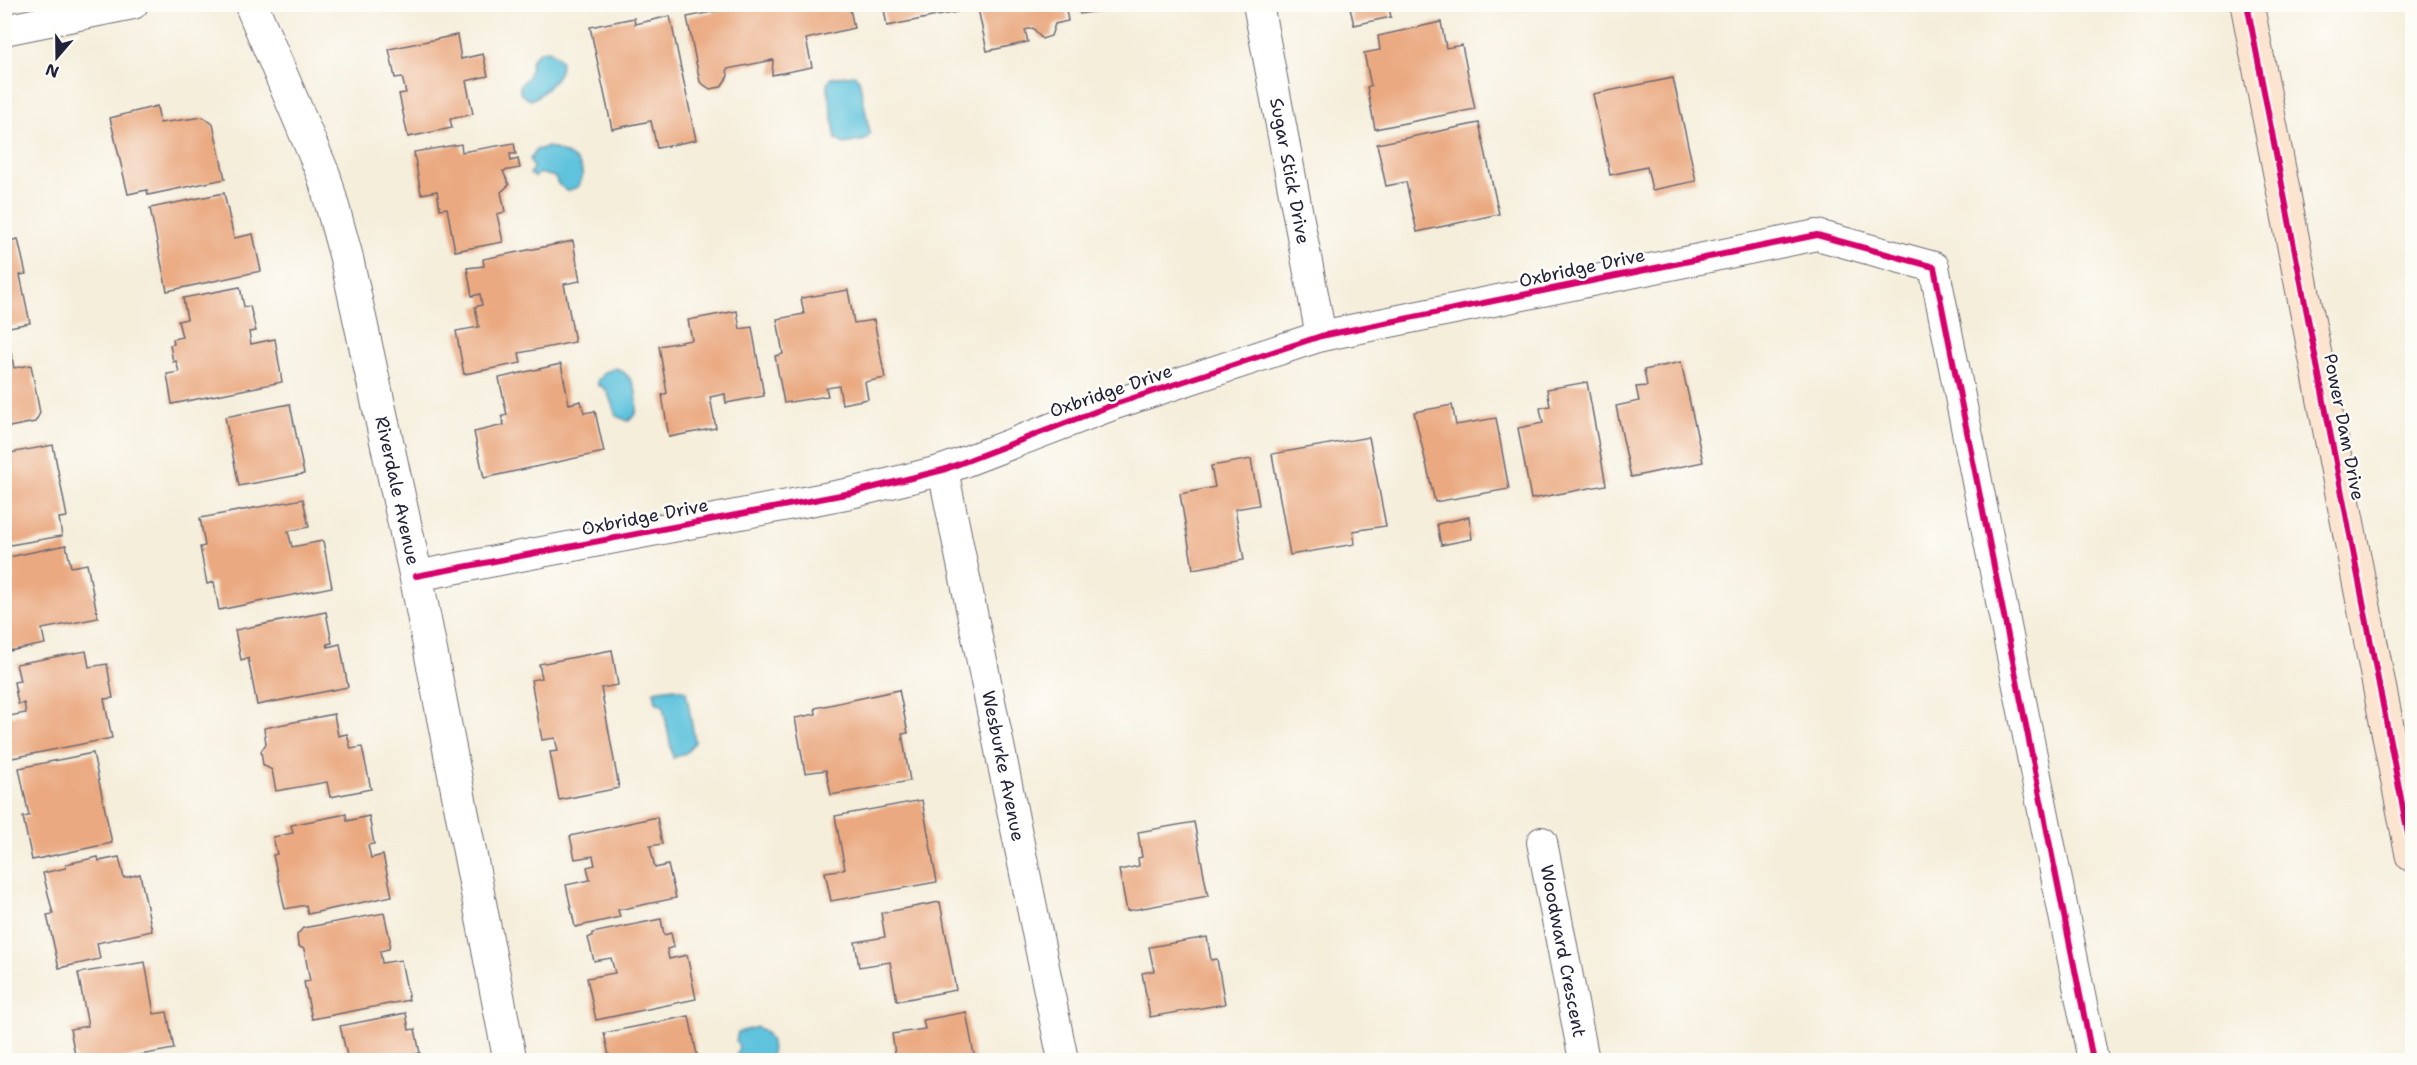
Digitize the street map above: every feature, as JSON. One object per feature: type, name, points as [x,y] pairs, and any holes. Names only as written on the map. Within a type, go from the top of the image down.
[{"type":"main road","name":"Power Dam Drive","points":[[2247,4],[2412,855]]},
{"type":"street","points":[[4,30],[133,4]]},
{"type":"street","name":"Riverdale Avenue","points":[[251,4],[324,176],[346,256],[416,576],[510,1060]]},
{"type":"street","name":"Sugar Stick Drive","points":[[1258,4],[1321,336]]},
{"type":"street","name":"Oxbridge Drive","points":[[416,576],[851,493],[943,470],[1114,404],[1321,336],[1816,235],[1934,267],[2093,1060]]},
{"type":"street","name":"Wesburke Avenue","points":[[943,470],[1063,1060]]},
{"type":"street","name":"Woodward Crescent","points":[[1542,842],[1584,1060]]},
{"type":"water","points":[[549,50],[560,60],[560,70],[549,86],[530,100],[520,93],[520,86],[529,75],[532,59],[540,51]]},
{"type":"water","points":[[854,75],[859,79],[870,134],[865,140],[844,144],[836,139],[827,84],[831,78]]},
{"type":"water","points":[[548,147],[563,152],[580,165],[582,179],[578,187],[567,191],[558,184],[555,177],[539,173],[535,177],[530,174],[533,168],[530,159],[536,150]]},
{"type":"water","points":[[616,368],[628,376],[635,387],[636,414],[628,421],[616,416],[608,393],[602,386],[598,386],[598,379],[602,378],[603,373]]},
{"type":"water","points":[[674,688],[686,691],[695,742],[686,753],[673,758],[663,706],[656,702],[654,691]]},
{"type":"water","points":[[757,1027],[769,1037],[772,1049],[771,1060],[735,1060],[739,1047],[736,1041],[738,1032]]},
{"type":"building","points":[[750,4],[766,4],[767,9],[787,4],[849,4],[854,28],[806,39],[812,67],[772,75],[773,60],[727,69],[728,76],[721,87],[710,89],[700,82],[687,17]]},
{"type":"building","points":[[883,4],[966,4],[967,10],[887,26]]},
{"type":"building","points":[[977,4],[1065,4],[1068,21],[1055,24],[1051,36],[1042,39],[1033,28],[1025,30],[1028,42],[987,51]]},
{"type":"building","points":[[1078,4],[1127,4],[1127,6],[1080,14]]},
{"type":"building","points":[[1349,4],[1388,4],[1391,17],[1354,25]]},
{"type":"building","points":[[670,16],[696,140],[657,148],[651,121],[612,129],[590,27],[634,18],[635,24]]},
{"type":"building","points":[[1441,22],[1446,48],[1462,45],[1475,109],[1375,129],[1367,87],[1371,86],[1364,53],[1380,50],[1378,36]]},
{"type":"building","points":[[457,35],[461,59],[483,54],[488,76],[466,81],[473,114],[450,119],[452,128],[408,137],[399,94],[406,93],[402,77],[395,78],[389,49]]},
{"type":"building","points":[[1673,78],[1696,181],[1652,190],[1647,167],[1610,175],[1593,94]]},
{"type":"building","points":[[157,106],[160,123],[203,117],[213,124],[225,179],[148,195],[147,190],[128,194],[110,118]]},
{"type":"building","points":[[1479,123],[1499,214],[1417,232],[1406,182],[1386,186],[1377,144]]},
{"type":"building","points":[[514,143],[516,154],[510,154],[511,161],[518,159],[520,168],[503,171],[509,185],[501,192],[505,212],[497,214],[503,242],[455,251],[447,208],[440,209],[437,191],[421,194],[414,152],[461,144],[462,152]]},
{"type":"building","points":[[224,193],[234,238],[253,234],[261,271],[167,291],[150,208]]},
{"type":"building","points":[[18,239],[26,274],[20,275],[30,323],[4,328],[4,242]]},
{"type":"building","points":[[573,241],[580,281],[564,284],[575,342],[519,353],[521,363],[464,374],[456,331],[479,327],[475,307],[482,305],[480,294],[472,296],[467,268],[484,266],[483,259]]},
{"type":"building","points":[[240,287],[244,307],[250,306],[256,331],[249,332],[251,344],[275,339],[282,382],[172,404],[167,374],[179,372],[176,361],[173,362],[170,345],[174,344],[173,339],[182,337],[178,321],[187,319],[183,298]]},
{"type":"building","points":[[848,290],[854,323],[874,320],[885,378],[865,382],[868,399],[842,404],[839,386],[826,388],[828,396],[784,403],[775,356],[783,354],[777,319],[804,314],[801,298]]},
{"type":"building","points":[[737,311],[740,329],[752,327],[764,396],[726,403],[725,394],[710,397],[716,428],[669,437],[662,395],[667,393],[659,346],[692,340],[688,320]]},
{"type":"building","points":[[10,348],[14,368],[31,365],[40,413],[35,422],[4,428],[4,349]]},
{"type":"building","points":[[1681,362],[1703,462],[1631,477],[1616,406],[1639,401],[1636,387],[1647,386],[1644,370]]},
{"type":"building","points":[[561,364],[569,404],[581,401],[584,413],[595,411],[604,452],[484,478],[474,432],[504,425],[502,416],[507,415],[499,378]]},
{"type":"building","points":[[1587,382],[1606,485],[1531,499],[1518,428],[1543,423],[1540,408],[1550,406],[1547,389]]},
{"type":"building","points":[[290,404],[304,474],[239,486],[225,417]]},
{"type":"building","points":[[1452,405],[1456,425],[1496,418],[1509,489],[1435,502],[1414,412]]},
{"type":"building","points":[[1369,437],[1386,526],[1353,531],[1355,544],[1290,555],[1272,454]]},
{"type":"building","points":[[53,445],[67,517],[59,518],[62,536],[4,546],[4,454]]},
{"type":"building","points":[[1251,459],[1259,505],[1235,509],[1244,560],[1193,569],[1180,494],[1215,487],[1211,466]]},
{"type":"building","points":[[303,499],[309,527],[288,531],[292,547],[323,541],[332,587],[219,610],[214,582],[207,584],[200,547],[205,546],[200,518]]},
{"type":"building","points":[[1469,517],[1472,539],[1441,545],[1437,524]]},
{"type":"building","points":[[66,545],[71,567],[87,564],[98,618],[42,629],[45,644],[4,652],[4,558]]},
{"type":"building","points":[[326,612],[332,643],[327,644],[328,647],[340,644],[348,687],[257,705],[248,658],[241,660],[235,630]]},
{"type":"building","points":[[612,650],[618,685],[601,688],[619,788],[559,800],[550,752],[558,751],[555,738],[542,740],[531,680],[542,678],[539,664]]},
{"type":"building","points":[[86,651],[89,667],[107,664],[113,698],[104,699],[112,738],[12,758],[4,717],[26,713],[24,703],[18,704],[14,682],[20,681],[16,664]]},
{"type":"building","points":[[899,690],[908,733],[902,734],[910,781],[831,795],[826,770],[805,773],[795,718],[816,714],[815,708]]},
{"type":"building","points":[[334,714],[338,736],[347,734],[351,749],[362,747],[371,789],[330,797],[327,782],[276,791],[272,770],[263,765],[261,751],[266,744],[264,728]]},
{"type":"building","points":[[93,753],[112,843],[32,860],[23,817],[29,816],[19,768]]},
{"type":"building","points":[[922,800],[937,882],[831,901],[825,872],[845,869],[835,816]]},
{"type":"building","points":[[346,814],[347,821],[369,816],[374,844],[368,845],[371,858],[383,855],[392,896],[308,914],[306,905],[285,909],[273,855],[277,854],[273,837],[293,833],[291,825]]},
{"type":"building","points":[[657,817],[662,844],[650,846],[655,868],[668,865],[676,898],[618,910],[620,917],[575,927],[566,885],[590,880],[587,867],[595,865],[593,856],[575,859],[570,836]]},
{"type":"building","points":[[1194,822],[1208,896],[1127,911],[1119,870],[1139,866],[1138,858],[1142,857],[1138,832]]},
{"type":"building","points":[[98,857],[99,861],[119,857],[124,878],[140,874],[152,931],[97,943],[100,959],[59,968],[47,915],[53,914],[43,873],[66,868],[66,864]]},
{"type":"building","points":[[940,902],[956,990],[897,1001],[890,962],[859,967],[855,942],[885,937],[881,913]]},
{"type":"building","points":[[384,913],[390,940],[389,949],[380,951],[382,963],[401,960],[409,1000],[312,1019],[304,982],[310,981],[304,949],[298,946],[297,935],[303,928]]},
{"type":"building","points":[[661,919],[664,935],[671,933],[674,947],[667,949],[669,959],[687,955],[696,999],[596,1020],[587,978],[615,973],[611,958],[594,961],[588,938],[592,936],[592,933]]},
{"type":"building","points":[[1207,937],[1211,960],[1217,959],[1225,1004],[1150,1017],[1142,973],[1154,971],[1149,947]]},
{"type":"building","points":[[145,962],[154,1014],[167,1012],[174,1049],[112,1060],[76,1060],[70,1029],[88,1026],[78,973]]},
{"type":"building","points":[[966,1012],[975,1060],[896,1060],[892,1034],[925,1029],[923,1020]]},
{"type":"building","points":[[406,1013],[409,1030],[415,1029],[420,1053],[415,1054],[416,1060],[348,1060],[340,1026]]},
{"type":"building","points":[[689,1016],[698,1060],[610,1060],[604,1033]]},
{"type":"cycle path","points":[[2247,4],[2412,855]]},
{"type":"cycle path","points":[[416,576],[851,493],[943,470],[1115,404],[1321,336],[1817,235],[1934,267],[2093,1060]]}]
